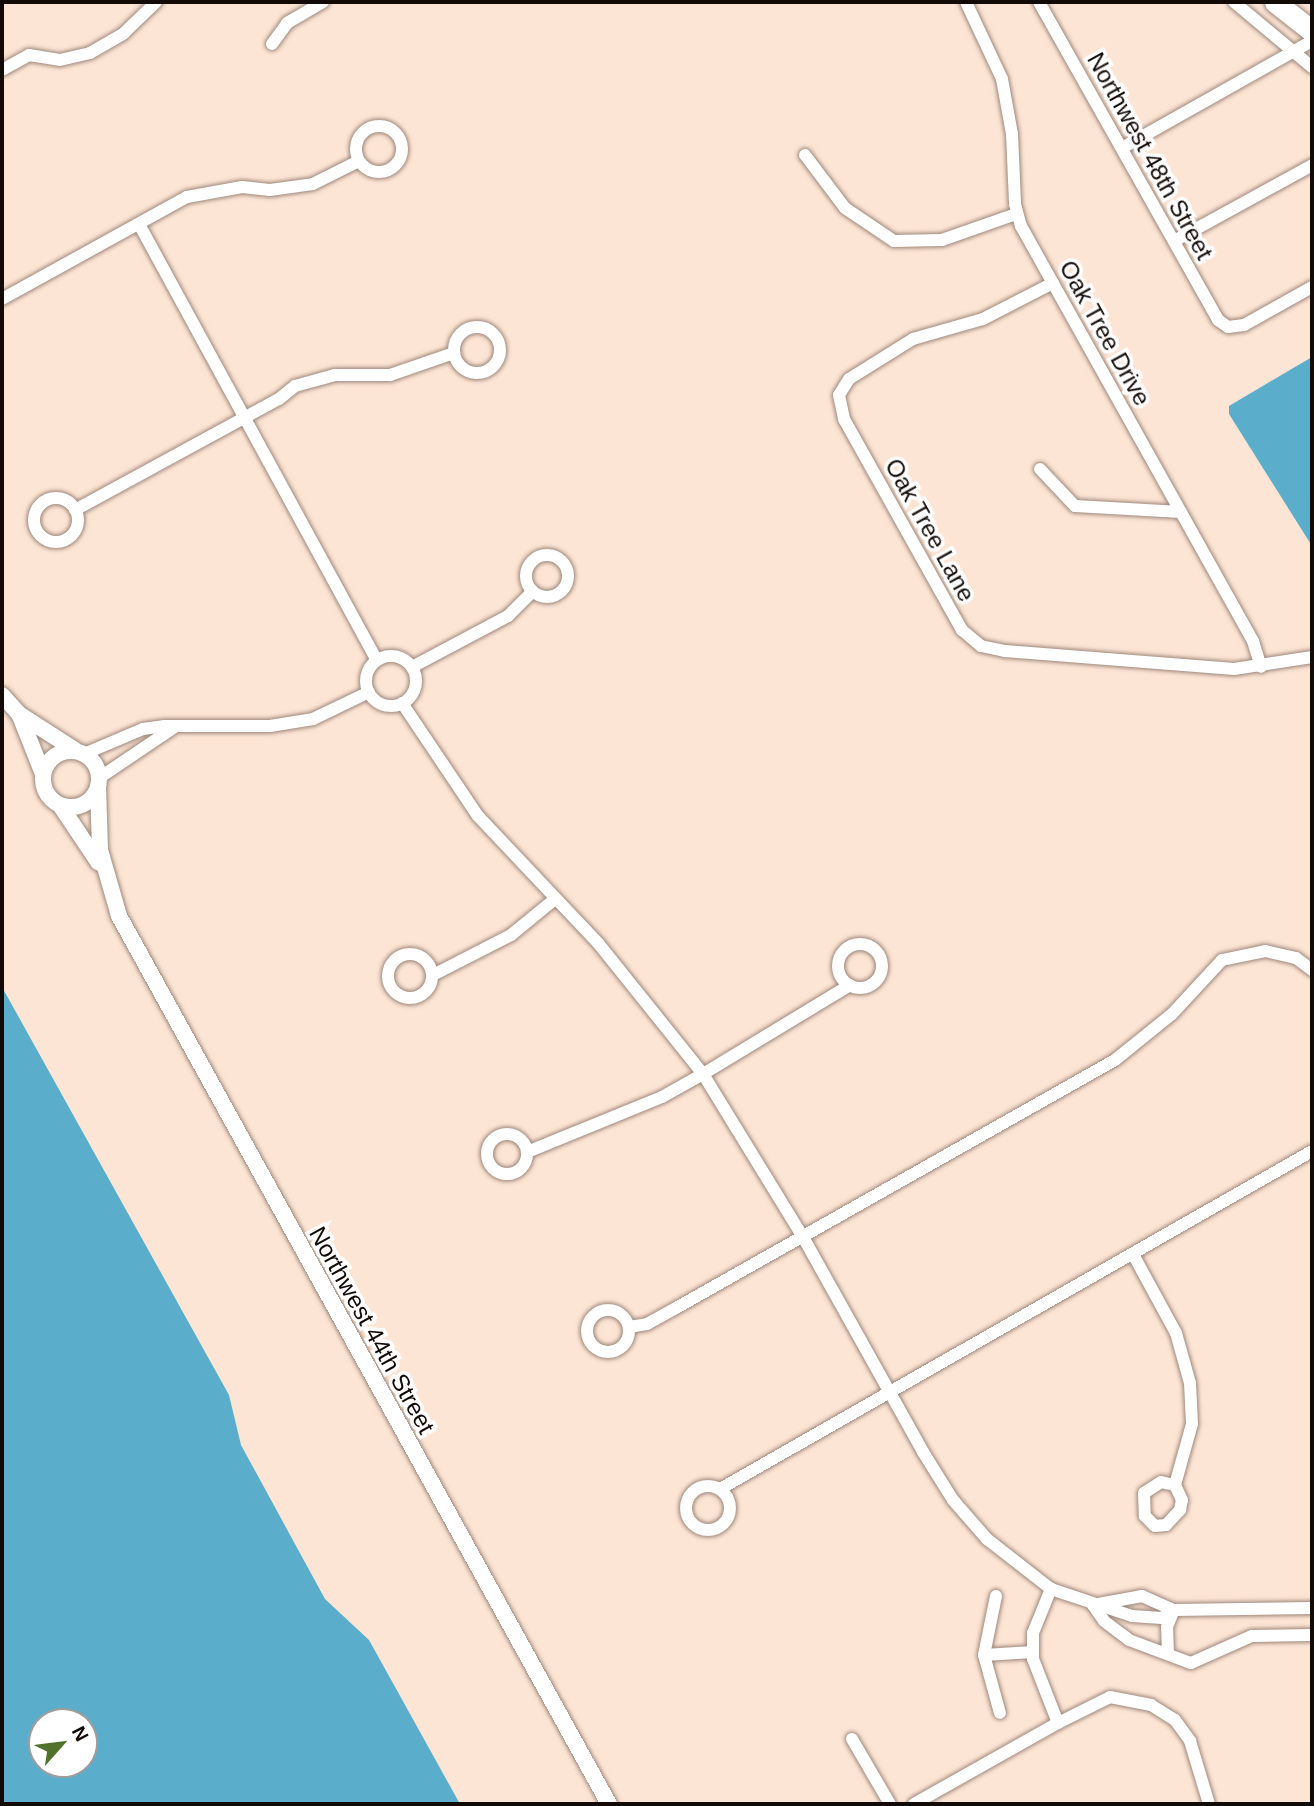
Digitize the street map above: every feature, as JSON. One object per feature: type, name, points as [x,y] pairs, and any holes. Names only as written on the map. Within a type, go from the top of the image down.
[{"type":"highway","points":[[1275,2],[1312,31]]},
{"type":"street","points":[[2,70],[29,55],[60,60],[90,52],[124,33],[156,2]]},
{"type":"street","points":[[272,44],[287,23],[323,2]]},
{"type":"street","name":"Oak Tree Drive","points":[[966,2],[1003,79],[1016,214],[1253,640],[1261,667]]},
{"type":"street","name":"Northwest 48th Street","points":[[1039,2],[1218,320],[1228,327],[1244,325],[1312,287]]},
{"type":"street","points":[[1234,2],[1312,67]]},
{"type":"street","points":[[1122,148],[1312,41]]},
{"type":"street","points":[[805,155],[845,208],[894,241],[942,240],[1016,214]]},
{"type":"street","points":[[2,299],[113,236],[140,226],[187,197],[242,187],[270,190],[313,184],[359,161]]},
{"type":"street","points":[[1174,242],[1312,165]]},
{"type":"street","points":[[140,226],[377,660]]},
{"type":"street","name":"Oak Tree Lane","points":[[1053,283],[983,319],[913,339],[855,374],[839,395],[844,419],[958,622],[981,646],[1234,669],[1261,667],[1312,657]]},
{"type":"street","points":[[75,510],[295,386],[335,375],[390,375],[454,353]]},
{"type":"street","points":[[1040,469],[1075,506],[1181,512]]},
{"type":"street","points":[[412,667],[508,616],[533,592]]},
{"type":"street","points":[[400,657],[412,667],[416,683],[402,704],[385,705],[369,692],[368,672],[377,660],[400,657]]},
{"type":"street","points":[[43,774],[54,756],[82,753],[143,729],[270,726],[313,719],[369,692]]},
{"type":"street","points":[[2,695],[19,714],[94,762],[98,782]]},
{"type":"street","points":[[402,704],[478,816],[667,1024],[703,1074],[803,1237],[953,1500],[987,1539],[1051,1589],[1093,1605],[1153,1619],[1174,1610],[1312,1608]]},
{"type":"street","points":[[19,714],[43,774],[48,796],[60,805],[84,804],[98,782],[136,752],[173,728]]},
{"type":"street","points":[[127,736],[136,752]]},
{"type":"street","name":"Northwest 44th Street","points":[[98,782],[100,850],[119,916],[609,1804]]},
{"type":"street","name":"Northwest 44th Street","points":[[60,805],[105,873]]},
{"type":"street","points":[[433,975],[511,935],[555,899]]},
{"type":"street","points":[[629,1327],[647,1324],[1115,1060],[1152,1032],[1222,960],[1265,951],[1296,958],[1312,970]]},
{"type":"street","points":[[527,1152],[662,1097],[850,985]]},
{"type":"street","points":[[720,1489],[1134,1256],[1312,1151]]},
{"type":"street","points":[[1134,1256],[1176,1333],[1190,1383],[1192,1424],[1175,1485]]},
{"type":"street","points":[[1051,1589],[1033,1633],[1033,1652],[1040,1684],[1058,1723]]},
{"type":"street","points":[[996,1596],[984,1655],[1000,1713]]},
{"type":"street","points":[[1093,1605],[1122,1596],[1142,1596],[1174,1610]]},
{"type":"street","points":[[1093,1605],[1117,1633],[1191,1663],[1252,1636],[1312,1635]]},
{"type":"street","points":[[1168,1654],[1165,1642],[1174,1610]]},
{"type":"street","points":[[984,1655],[1033,1652]]},
{"type":"street","points":[[914,1804],[1110,1697],[1151,1705],[1175,1720],[1191,1741],[1209,1804]]},
{"type":"street","points":[[852,1739],[890,1804]]},
{"type":"water","points":[[1312,357],[1312,546],[1229,414],[1229,406]]},
{"type":"water","points":[[2,987],[229,1395],[241,1445],[325,1599],[369,1640],[460,1804],[2,1804]]}]
